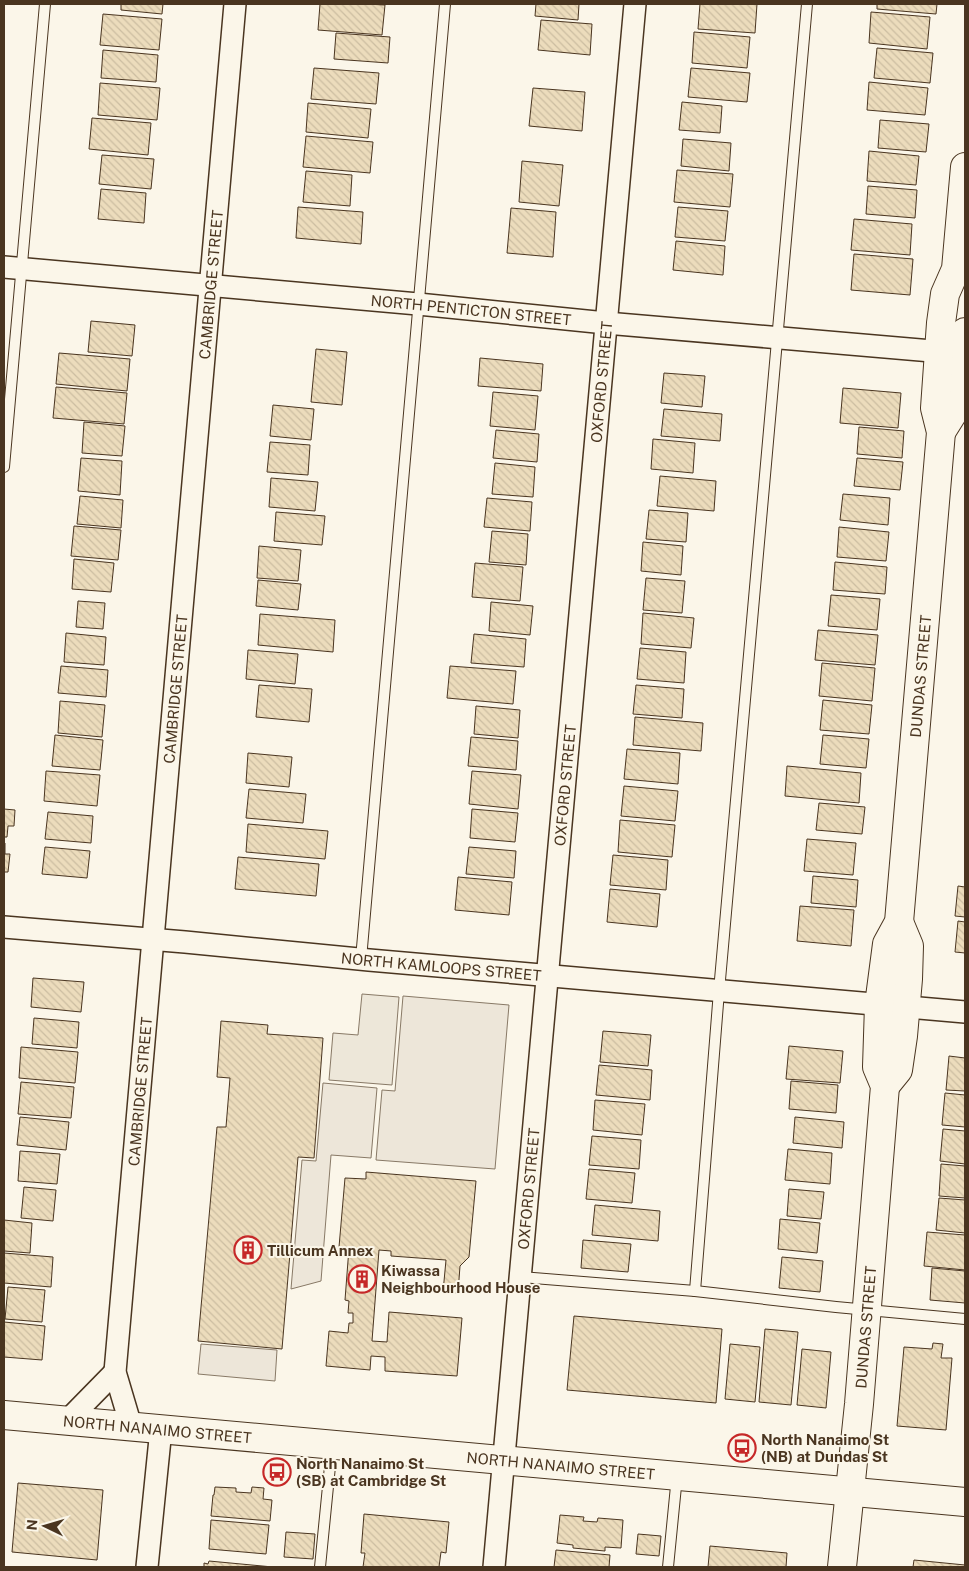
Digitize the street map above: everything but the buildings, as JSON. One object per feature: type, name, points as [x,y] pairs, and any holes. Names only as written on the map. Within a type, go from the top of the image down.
[{"type":"street","name":"CAMBRIDGE STREET","points":[[131,1426],[114,1372],[235,4]]},
{"type":"street","name":"OXFORD STREET","points":[[494,1567],[635,4]]},
{"type":"street","name":"DUNDAS STREET","points":[[842,1567],[859,1404],[884,1086],[877,1067],[878,1005],[887,944],[899,922],[941,432],[956,408],[958,348],[945,294],[961,280],[965,166]]},
{"type":"street","name":"NORTH PENTICTON STREET","points":[[12,268],[778,338],[958,348]]},
{"type":"street","name":"DUNDAS STREET","points":[[884,1086],[898,1070],[905,1008],[909,946],[899,922]]},
{"type":"street","name":"NORTH KAMLOOPS STREET","points":[[4,927],[965,1012]]},
{"type":"street","points":[[67,1421],[114,1372]]},
{"type":"street","name":"NORTH NANAIMO STREET","points":[[4,1415],[965,1502]]},
{"type":"street","points":[[146,1567],[161,1429]]},
{"type":"lane","points":[[4,468],[12,268],[45,4]]},
{"type":"lane","points":[[361,958],[446,4]]},
{"type":"lane","points":[[695,1291],[719,991],[807,4]]},
{"type":"lane","points":[[521,1277],[695,1291],[965,1319]]},
{"type":"lane","points":[[320,1567],[332,1444]]},
{"type":"lane","points":[[668,1567],[677,1475]]},
{"type":"shaded area","points":[[362,994],[399,997],[392,1085],[329,1080],[333,1033],[358,1035]]},
{"type":"shaded area","points":[[403,996],[509,1005],[495,1169],[376,1160],[382,1090],[395,1091]]},
{"type":"shaded area","points":[[323,1083],[377,1088],[371,1158],[331,1155],[321,1281],[291,1289],[302,1160],[316,1161]]},
{"type":"shaded area","points":[[201,1344],[277,1350],[275,1381],[198,1374]]},
{"type":"place","name":"Tillicum Annex","points":[[248,1250]]},
{"type":"place","name":"Kiwassa Neighbourhood House","points":[[362,1279]]},
{"type":"place","name":"North Nanaimo St (NB) at Dundas St","points":[[742,1448]]},
{"type":"place","name":"North Nanaimo St (SB) at Cambridge St","points":[[277,1472]]}]
